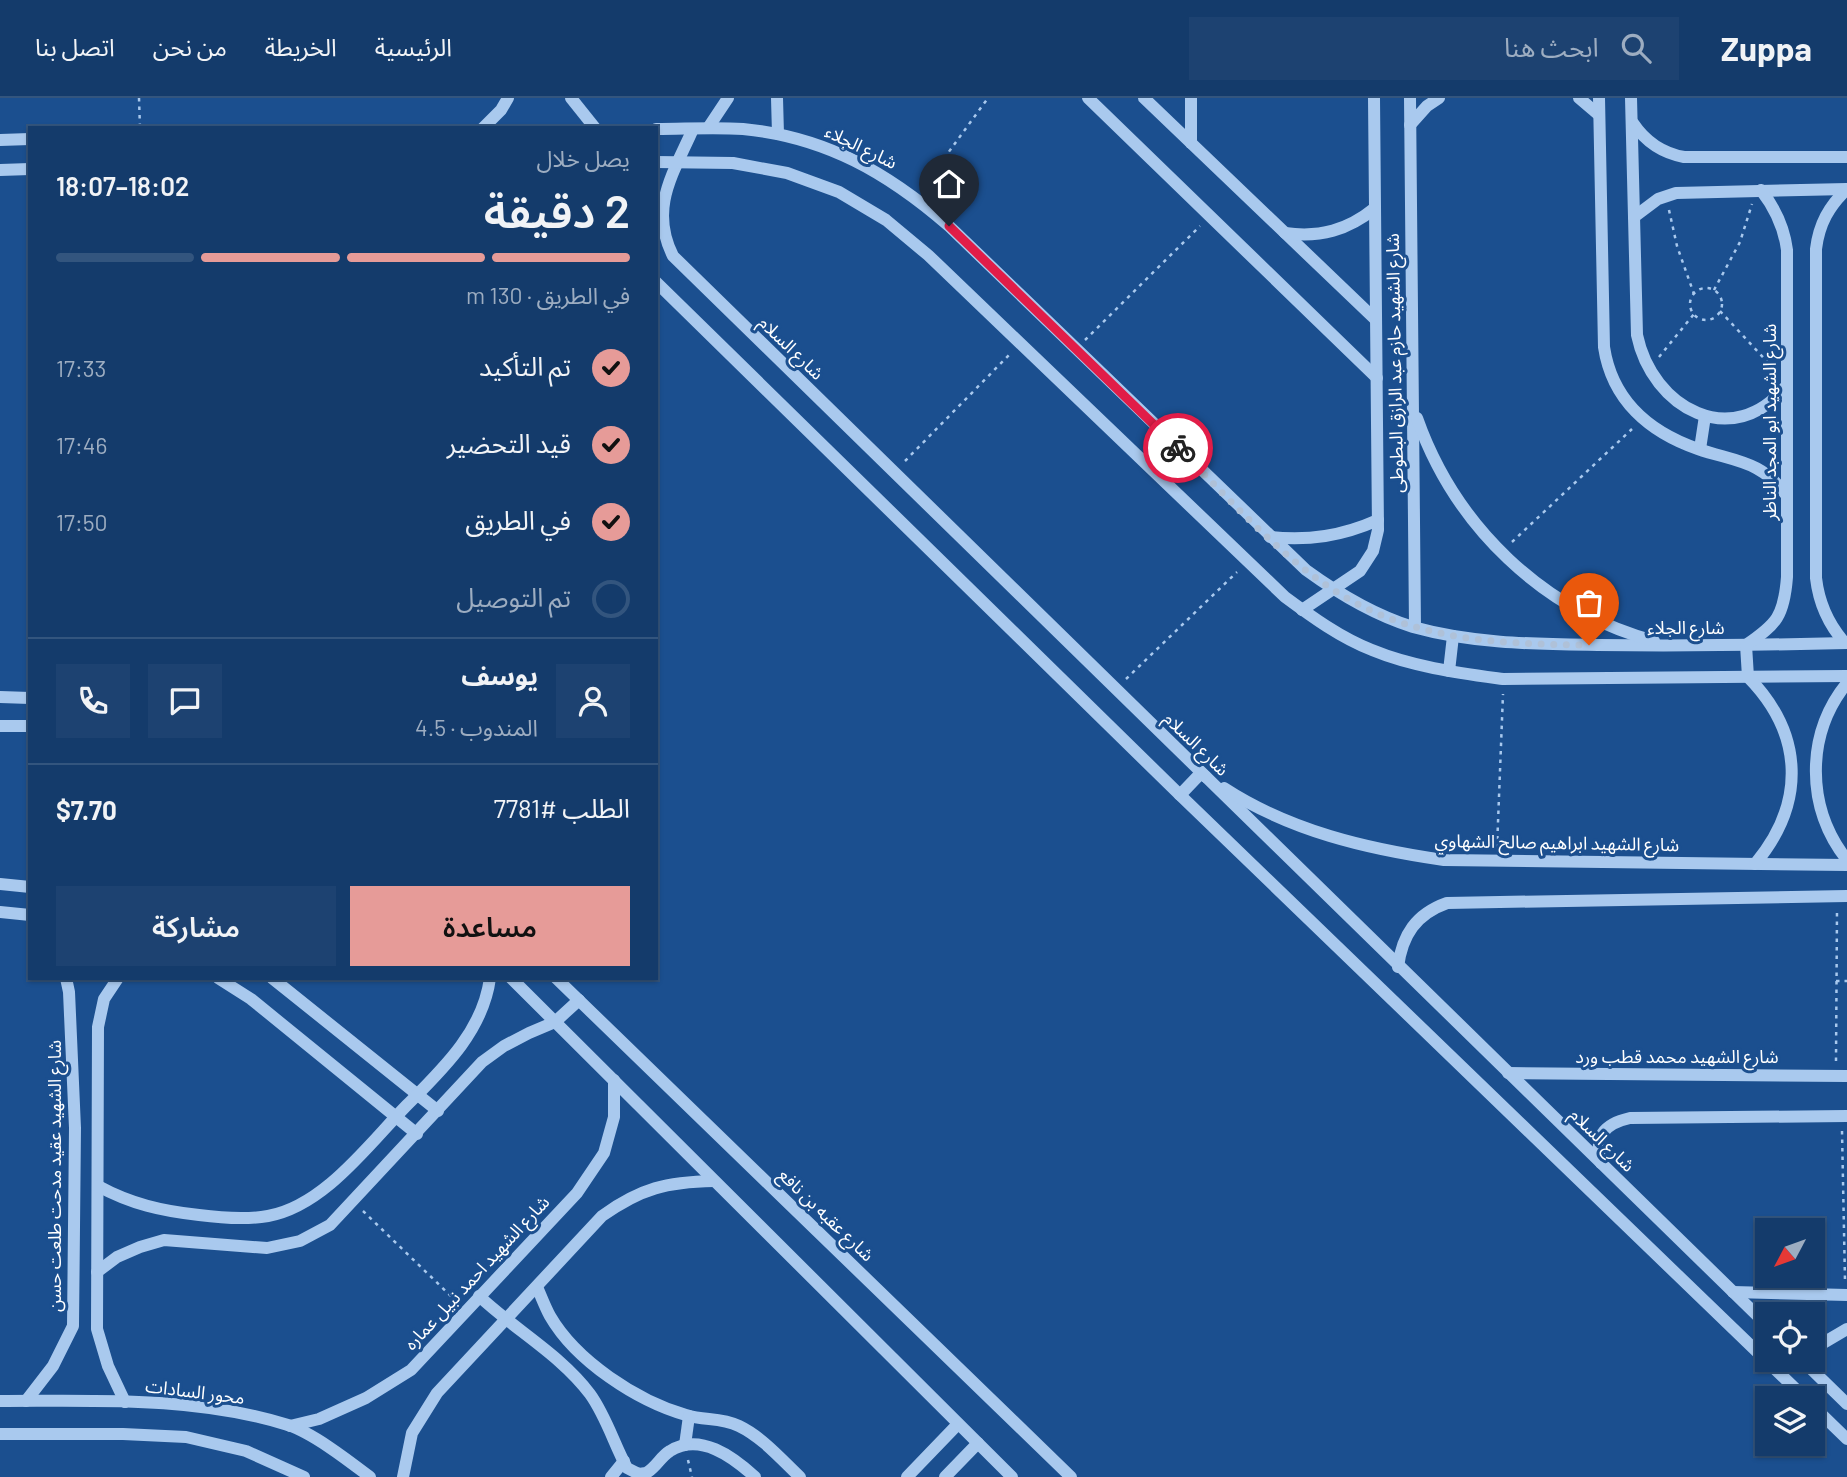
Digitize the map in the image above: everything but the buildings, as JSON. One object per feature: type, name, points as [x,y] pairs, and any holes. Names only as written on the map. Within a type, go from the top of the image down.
[{"type":"street","points":[[485,126],[508,98]]},
{"type":"street","points":[[571,98],[594,126]]},
{"type":"street","points":[[708,128],[728,98]]},
{"type":"street","points":[[778,98],[778,134]]},
{"type":"street","points":[[1088,98],[1377,378]]},
{"type":"street","points":[[1144,98],[1376,320]]},
{"type":"street","points":[[1191,98],[1191,143]]},
{"type":"street","name":"شارع الشهيد حازم عبد الرازق البطوطى","points":[[1302,610],[1351,578],[1367,562],[1376,541],[1374,98]]},
{"type":"street","name":"شارع الشهيد حازم عبد الرازق البطوطى","points":[[1410,98],[1415,627]]},
{"type":"street","points":[[1410,125],[1438,98]]},
{"type":"street","points":[[1580,98],[1599,115]]},
{"type":"street","points":[[1599,98],[1604,347],[1609,370],[1619,391],[1642,419],[1669,437],[1758,467],[1779,485],[1787,496]]},
{"type":"street","points":[[1631,98],[1637,335],[1640,350],[1650,371],[1664,391],[1687,409],[1705,416],[1726,419],[1751,414],[1771,402],[1787,385]]},
{"type":"street","points":[[1632,121],[1654,145],[1673,155],[1684,157],[1847,157]]},
{"type":"street","name":"شارع الجلاء","points":[[658,129],[708,128],[778,134],[812,143],[883,174],[949,226],[1306,570],[1331,589],[1372,611],[1415,627],[1508,644],[1671,646],[1846,643]]},
{"type":"street","name":"شارع السلام","points":[[693,129],[663,203],[661,222],[665,240],[673,256],[1755,1313]]},
{"type":"street","points":[[0,140],[28,139]]},
{"type":"street","points":[[658,162],[733,163],[787,173],[839,192],[897,229],[928,255],[1247,562],[1302,610],[1372,650],[1449,671],[1503,679],[1847,676]]},
{"type":"street","points":[[0,170],[28,169]]},
{"type":"street","points":[[1634,217],[1649,204],[1667,195],[1696,190],[1847,189]]},
{"type":"street","points":[[1846,643],[1832,627],[1822,608],[1816,578],[1816,249],[1818,235],[1829,209],[1847,189]]},
{"type":"street","name":"شارع الشهيد ابو المجد الناظر","points":[[1746,645],[1772,628],[1784,598],[1787,577],[1787,250],[1782,224],[1758,190]]},
{"type":"street","points":[[1285,233],[1326,233],[1352,224],[1375,208]]},
{"type":"street","points":[[658,284],[1180,795],[1793,1386]]},
{"type":"street","points":[[1413,408],[1448,486],[1464,510],[1501,553],[1525,575],[1579,612],[1639,638],[1671,646]]},
{"type":"street","points":[[1700,449],[1705,416]]},
{"type":"street","points":[[1270,537],[1325,537],[1378,520]]},
{"type":"street","points":[[1449,671],[1453,636]]},
{"type":"street","points":[[1746,645],[1748,677],[1763,692],[1784,728],[1792,769],[1787,811],[1769,848],[1755,864]]},
{"type":"street","points":[[1847,683],[1830,709],[1822,729],[1815,769],[1821,811],[1847,862]]},
{"type":"street","points":[[0,697],[28,698]]},
{"type":"street","points":[[0,726],[28,726]]},
{"type":"street","points":[[1180,795],[1201,773]]},
{"type":"street","name":"شارع الشهيد ابراهيم صالح الشهاوي","points":[[1201,773],[1245,802],[1292,824],[1393,853],[1444,860],[1497,862],[1847,862]]},
{"type":"street","points":[[0,884],[28,887]]},
{"type":"street","points":[[1398,967],[1404,938],[1412,926],[1433,908],[1447,903],[1842,896]]},
{"type":"street","points":[[0,912],[28,915]]},
{"type":"street","name":"شارع الشهيد عقيد مدحت طلعت حسن","points":[[26,1401],[53,1366],[73,1326],[75,1128],[66,980]]},
{"type":"street","points":[[117,980],[104,999],[98,1027],[97,1329],[108,1366],[125,1402]]},
{"type":"street","points":[[221,980],[251,999],[417,1134]]},
{"type":"street","points":[[274,980],[438,1111]]},
{"type":"street","points":[[98,1186],[120,1198],[169,1212],[235,1219],[270,1216],[302,1204],[330,1185],[463,1044],[479,1018],[489,980]]},
{"type":"street","points":[[513,980],[1012,1477]]},
{"type":"street","name":"شارع عقبه بن نافع","points":[[558,980],[1071,1477]]},
{"type":"street","points":[[97,1272],[117,1257],[164,1240],[267,1248],[300,1241],[330,1225],[482,1062],[529,1032],[555,1022],[579,1000]]},
{"type":"street","name":"شارع الشهيد محمد قطب ورد","points":[[1508,1073],[1842,1076]]},
{"type":"street","name":"شارع الشهيد احمد نبيل عماره","points":[[290,1426],[319,1419],[366,1398],[411,1370],[584,1185],[604,1153],[614,1116],[614,1080]]},
{"type":"street","points":[[1601,1164],[1597,1148],[1601,1137],[1608,1126],[1630,1118],[1844,1116]]},
{"type":"street","points":[[402,1477],[412,1433],[437,1393],[603,1216],[621,1202],[643,1191],[679,1181],[714,1181]]},
{"type":"street","points":[[74,1226],[97,1227]]},
{"type":"street","points":[[537,1287],[550,1317],[571,1343],[609,1376],[636,1395],[689,1416],[720,1419],[741,1427],[759,1439],[800,1477]]},
{"type":"street","points":[[1733,1292],[1846,1295]]},
{"type":"street","points":[[480,1296],[504,1320],[557,1359],[576,1377],[604,1417],[627,1468],[639,1475],[652,1470],[668,1452],[685,1445],[702,1445],[724,1453],[755,1477]]},
{"type":"street","points":[[1825,1342],[1847,1329]]},
{"type":"street","points":[[1814,1372],[1847,1404]]},
{"type":"street","name":"محور السادات","points":[[0,1401],[176,1404],[222,1411],[290,1426],[330,1449],[370,1477]]},
{"type":"street","points":[[685,1445],[689,1416]]},
{"type":"street","points":[[1825,1418],[1847,1439]]},
{"type":"street","points":[[907,1477],[958,1424]]},
{"type":"street","points":[[0,1434],[186,1437],[246,1451],[304,1477]]},
{"type":"street","points":[[946,1477],[978,1443]]},
{"type":"street","points":[[611,1477],[624,1461]]},
{"type":"path","points":[[139,98],[140,126]]},
{"type":"path","points":[[916,198],[988,98]]},
{"type":"path","points":[[1714,290],[1740,242],[1758,190]]},
{"type":"path","points":[[1667,195],[1677,246],[1694,294],[1691,304],[1694,314],[1703,320],[1718,315],[1721,297],[1714,290],[1706,288],[1694,294]]},
{"type":"path","points":[[1076,349],[1210,216]]},
{"type":"path","points":[[1720,311],[1787,385]]},
{"type":"path","points":[[1650,371],[1670,341],[1694,314]]},
{"type":"path","points":[[893,473],[1020,344]]},
{"type":"path","points":[[1501,553],[1642,419]]},
{"type":"path","points":[[1115,689],[1247,562]]},
{"type":"path","points":[[1497,862],[1503,679]]},
{"type":"path","points":[[1842,896],[1836,981],[1842,1076]]},
{"type":"path","points":[[1836,981],[1847,981]]},
{"type":"path","points":[[1844,1116],[1846,1295]]},
{"type":"path","points":[[354,1201],[466,1311]]},
{"type":"path","points":[[685,1445],[692,1477]]},
{"type":"way so far","points":[[1178,448],[1283,550],[1331,589],[1351,601],[1393,620],[1453,636],[1508,644],[1589,645]]},
{"type":"route","points":[[949,226],[1178,448]]}]
